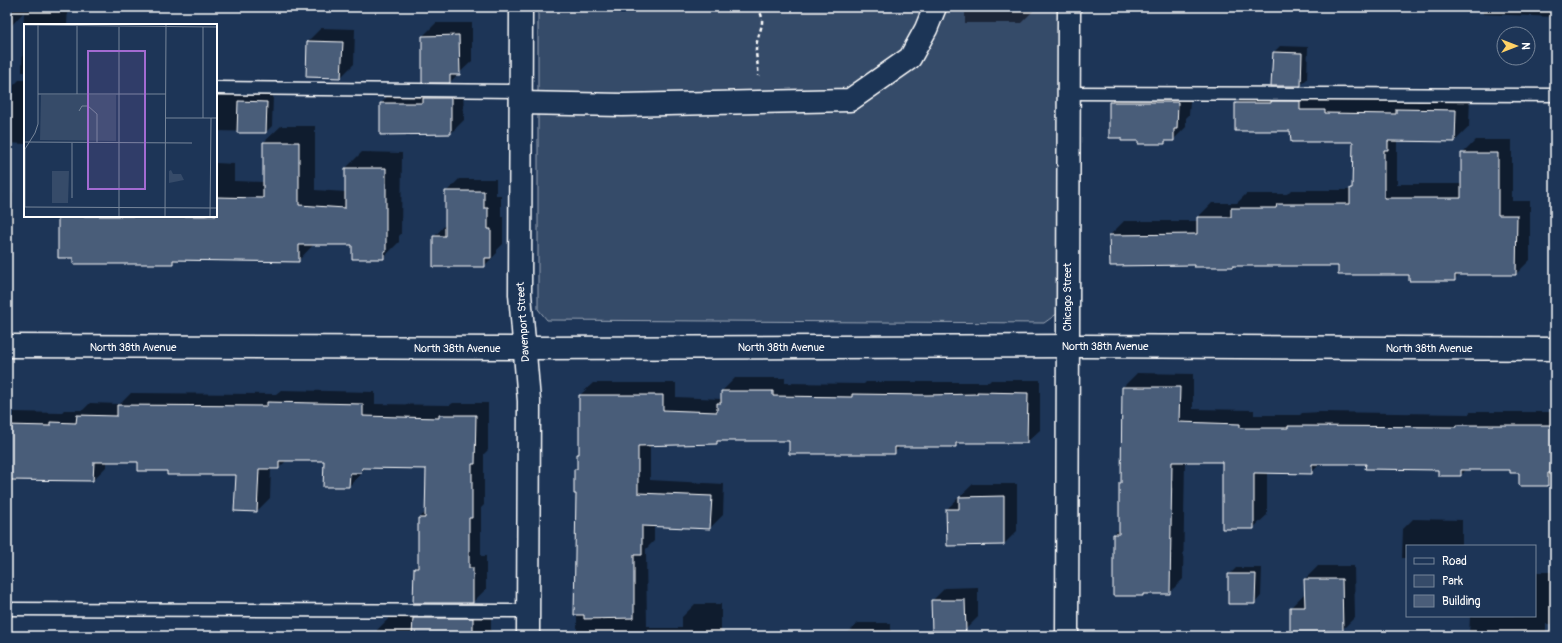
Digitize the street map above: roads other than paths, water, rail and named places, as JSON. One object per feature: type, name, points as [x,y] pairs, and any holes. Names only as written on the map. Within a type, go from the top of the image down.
[{"type":"street","name":"Davenport Street","points":[[521,7],[520,294],[528,401],[528,636]]},
{"type":"street","points":[[521,97],[622,105],[850,100],[910,58],[926,30],[935,7]]},
{"type":"street","name":"Chicago Street","points":[[1067,636],[1069,7]]},
{"type":"street","name":"North 38th Avenue","points":[[7,346],[525,348],[1067,346],[1555,349]]},
{"type":"lane","points":[[217,88],[521,97]]},
{"type":"lane","points":[[1068,92],[1555,95]]},
{"type":"lane","points":[[7,609],[528,611]]}]
